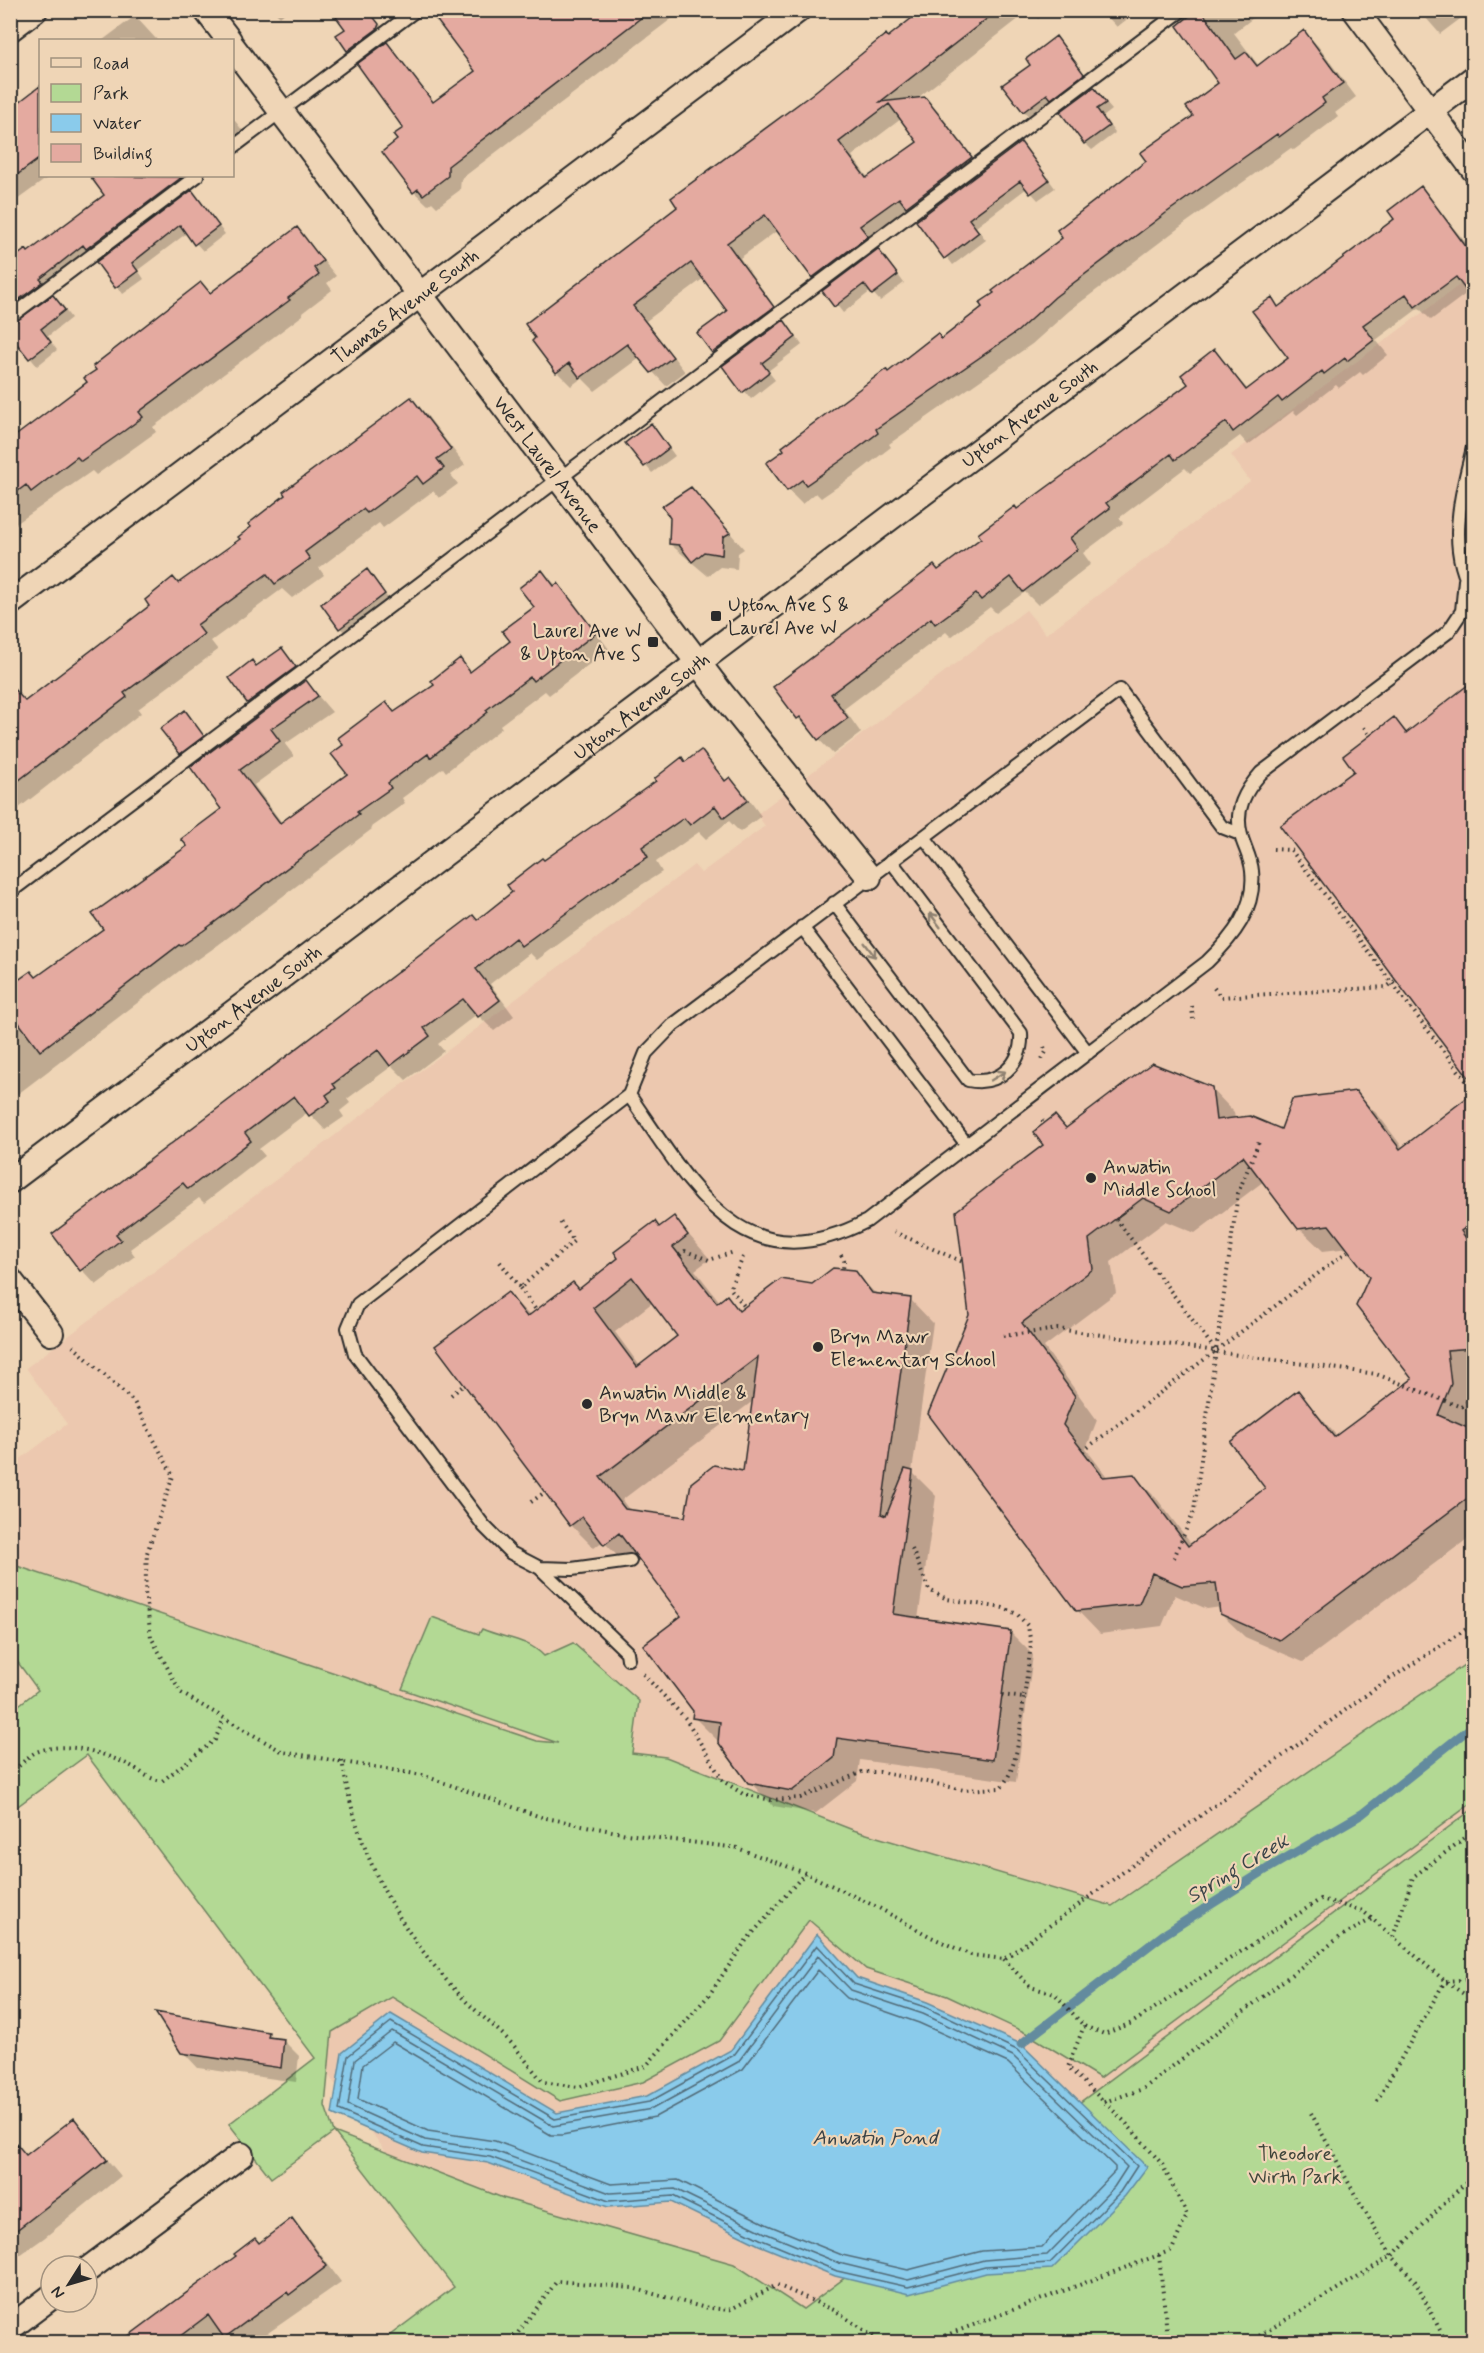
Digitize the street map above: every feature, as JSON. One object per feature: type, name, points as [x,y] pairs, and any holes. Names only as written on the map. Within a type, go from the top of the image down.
[{"type":"street","points":[[10,29],[35,10]]},
{"type":"street","points":[[206,10],[228,39]]},
{"type":"street","name":"Thomas Avenue South","points":[[10,603],[798,10]]},
{"type":"street","points":[[1355,10],[1473,170]]},
{"type":"street","name":"West Laurel Avenue","points":[[234,49],[698,663],[869,877]]},
{"type":"street","name":"Upton Avenue South","points":[[10,1181],[1473,78]]},
{"type":"street","points":[[10,1280],[51,1333]]},
{"type":"street","points":[[99,2261],[241,2155]]},
{"type":"street","points":[[10,2328],[39,2306]]},
{"type":"lane","points":[[234,146],[416,10]]},
{"type":"lane","points":[[10,892],[1182,10]]},
{"type":"lane","points":[[10,317],[196,177]]},
{"type":"lane","points":[[629,1095],[660,1142],[710,1206],[730,1221],[774,1240],[796,1242],[842,1234],[867,1221],[1207,962],[1229,941],[1243,919],[1250,898],[1252,871],[1240,834],[1240,813],[1245,791],[1261,773],[1448,632],[1461,611],[1465,580],[1460,554],[1458,521],[1473,444]]},
{"type":"lane","points":[[1465,580],[1473,593]]},
{"type":"lane","points":[[628,1659],[627,1652],[540,1568],[510,1553],[484,1526],[355,1354],[348,1328],[358,1304],[629,1095],[646,1053],[673,1025],[1120,690],[1222,827],[1240,834]]},
{"type":"lane","points":[[924,837],[1088,1053]]},
{"type":"lane","points":[[834,903],[968,1080],[981,1083],[995,1080],[1016,1059],[1022,1047],[1021,1033],[891,861]]},
{"type":"lane","points":[[802,927],[967,1145]]},
{"type":"lane","points":[[540,1568],[572,1569],[630,1561]]},
{"type":"path","points":[[1364,727],[1370,735]]},
{"type":"path","points":[[1273,849],[1291,850],[1394,982],[1473,1091]]},
{"type":"path","points":[[1214,988],[1221,998],[1388,987],[1394,982]]},
{"type":"path","points":[[1192,1006],[1193,1019]]},
{"type":"path","points":[[1173,1560],[1194,1511],[1238,1193],[1260,1142]]},
{"type":"path","points":[[520,1288],[574,1241],[558,1219]]},
{"type":"path","points":[[1116,1219],[1216,1352]]},
{"type":"path","points":[[894,1232],[963,1262]]},
{"type":"path","points":[[680,1255],[685,1251],[709,1260],[734,1252]]},
{"type":"path","points":[[1083,1451],[1348,1251]]},
{"type":"path","points":[[841,1255],[844,1261],[843,1269]]},
{"type":"path","points":[[743,1257],[730,1288],[745,1307]]},
{"type":"path","points":[[500,1262],[536,1310]]},
{"type":"path","points":[[1003,1336],[1058,1329],[1376,1374],[1461,1407],[1473,1397]]},
{"type":"path","points":[[51,1333],[72,1345],[134,1402],[173,1476],[147,1552],[145,1592],[151,1637],[181,1693],[284,1752],[342,1760],[422,1776],[541,1817],[627,1834],[737,1848],[805,1873],[877,1907],[931,1938],[971,1955],[1004,1959],[1030,1988],[1055,1994],[1084,2026],[1104,2034],[1132,2023],[1321,1899],[1363,1911],[1445,1981],[1473,2001]]},
{"type":"path","points":[[451,1395],[465,1385]]},
{"type":"path","points":[[531,1502],[545,1492]]},
{"type":"path","points":[[628,1659],[686,1719],[723,1781],[743,1794],[771,1800],[800,1798],[861,1772],[880,1773],[964,1790],[1000,1788],[1010,1773],[1018,1742],[1031,1645],[1028,1626],[1017,1614],[1003,1608],[947,1599],[929,1590],[912,1549]]},
{"type":"path","points":[[1004,1959],[1373,1690],[1473,1624]]},
{"type":"path","points":[[1002,1695],[1024,1698]]},
{"type":"path","points":[[10,1774],[37,1751],[58,1747],[100,1752],[133,1767],[148,1779],[162,1781],[215,1740],[224,1718]]},
{"type":"path","points":[[342,1760],[349,1802],[369,1863],[411,1938],[459,1995],[514,2046],[543,2082],[578,2087],[646,2066],[710,1995],[746,1942],[805,1873]]},
{"type":"path","points":[[1393,1937],[1413,1876],[1473,1831]]},
{"type":"path","points":[[1104,2102],[1143,2089],[1340,1937],[1372,1919]]},
{"type":"path","points":[[1445,1981],[1473,1978]]},
{"type":"path","points":[[1377,2101],[1445,1981]]},
{"type":"path","points":[[928,2343],[1172,2250],[1187,2215],[1162,2164],[1068,2067],[1084,2026]]},
{"type":"path","points":[[1311,2114],[1359,2202],[1392,2256],[1415,2281],[1446,2343]]},
{"type":"path","points":[[1249,2343],[1392,2256],[1473,2174]]},
{"type":"path","points":[[1160,2255],[1168,2343]]},
{"type":"path","points":[[511,2343],[557,2281],[632,2288],[702,2307],[729,2310],[777,2285],[836,2311],[881,2343]]},
{"type":"shaded area","points":[[1473,275],[1473,1809],[758,2342],[529,2342],[11,1653],[11,1466],[67,1424],[26,1368],[694,865],[701,873],[765,826],[757,814],[1026,610],[1046,634],[1250,481],[1231,455]]},
{"type":"green space","points":[[11,1564],[537,1741],[558,1743],[402,1689],[432,1617],[479,1634],[482,1629],[523,1642],[544,1656],[573,1643],[639,1701],[632,1753],[666,1757],[853,1830],[1112,1906],[1473,1659],[1473,1802],[1100,2078],[1026,2033],[947,1996],[866,1969],[809,1920],[719,2041],[643,2082],[560,2101],[392,1997],[332,2032],[325,2106],[334,2132],[271,2178],[229,2124],[315,2058],[87,1755],[11,1811],[11,1711],[38,1690],[11,1653]]},
{"type":"green space","name":"Theodore Wirth Park","points":[[1473,1809],[1473,2342],[381,2342],[454,2287],[334,2132],[503,2198],[734,2264],[803,2309]]},
{"type":"water","name":"Anwatin Pond","points":[[817,1934],[857,1978],[927,2002],[1021,2044],[1147,2167],[1125,2196],[1052,2269],[986,2273],[909,2294],[835,2276],[759,2245],[671,2202],[608,2207],[488,2163],[422,2153],[332,2114],[342,2053],[391,2014],[557,2113],[647,2096],[731,2050]]},
{"type":"building","points":[[331,10],[368,10],[379,24],[377,29],[347,51],[336,35],[345,29]]},
{"type":"building","points":[[429,10],[651,10],[448,166],[448,176],[423,195],[418,189],[413,193],[382,152],[397,140],[393,135],[403,128],[357,64],[387,42],[433,102],[475,71]]},
{"type":"building","points":[[922,10],[998,10],[880,102],[925,97],[972,157],[906,207],[899,198],[860,226],[868,236],[812,278],[765,215],[727,243],[774,307],[712,353],[697,333],[727,311],[691,263],[633,306],[673,357],[651,373],[627,344],[580,378],[569,363],[556,373],[532,341],[535,338],[525,324],[677,207],[671,198],[812,94],[886,34],[888,37]],"holes":[[[889,104],[917,142],[866,178],[839,142]]]},
{"type":"building","points":[[1197,10],[1201,10],[1236,59],[1246,52],[1257,66],[1304,30],[1343,83],[1322,98],[1325,103],[1279,137],[1277,134],[1166,213],[1055,297],[1018,331],[876,429],[878,433],[806,485],[802,480],[787,491],[766,463],[784,450],[782,447],[886,369],[888,372],[938,333],[941,339],[982,307],[979,303],[994,293],[992,291],[1062,238],[1057,230],[1146,161],[1140,153],[1193,116],[1186,107],[1218,83],[1177,26]]},
{"type":"building","points":[[1056,36],[1084,74],[1051,99],[1047,94],[1023,112],[1002,85],[1030,65],[1026,59]]},
{"type":"building","points":[[39,87],[39,159],[10,180],[10,109]]},
{"type":"building","points":[[1094,87],[1106,103],[1097,109],[1109,126],[1084,144],[1060,112]]},
{"type":"building","points":[[1021,142],[1049,180],[1030,194],[1020,181],[969,219],[979,232],[944,259],[916,221]]},
{"type":"building","points":[[91,177],[182,177],[86,249],[83,245],[40,279],[43,282],[10,306],[10,261],[26,249],[28,252],[104,195]]},
{"type":"building","points":[[1421,186],[1473,256],[1473,300],[1456,277],[1415,307],[1406,294],[1363,325],[1374,340],[1347,361],[1345,358],[1324,374],[1322,371],[1282,402],[1278,397],[1233,432],[1226,422],[1175,460],[1171,454],[1106,503],[1110,508],[1070,538],[1078,549],[1023,592],[1011,577],[981,600],[976,594],[935,624],[931,618],[831,694],[848,718],[818,740],[800,717],[797,719],[773,687],[934,565],[938,570],[981,538],[978,534],[1015,506],[1017,509],[1188,384],[1181,375],[1214,349],[1246,390],[1288,358],[1252,311],[1272,297],[1278,307],[1394,219],[1388,211]]},
{"type":"building","points":[[192,190],[219,226],[194,245],[180,225],[132,263],[138,271],[115,288],[96,262]]},
{"type":"building","points":[[297,227],[323,261],[314,268],[319,275],[288,298],[290,300],[139,412],[143,417],[124,431],[81,461],[77,457],[31,492],[26,485],[10,497],[10,440],[87,382],[84,378],[96,370],[93,366],[201,282],[210,293]]},
{"type":"building","points":[[878,249],[898,275],[872,295],[864,284],[834,307],[822,291]]},
{"type":"building","points":[[53,295],[65,310],[41,329],[51,342],[29,359],[10,335],[10,325]]},
{"type":"building","points":[[784,320],[796,337],[762,363],[769,372],[742,393],[722,366]]},
{"type":"building","points":[[411,397],[451,449],[437,459],[444,468],[423,484],[417,476],[367,513],[363,509],[305,552],[310,559],[275,584],[267,574],[197,625],[204,634],[124,693],[127,697],[10,787],[10,685],[25,701],[149,606],[145,600],[173,577],[178,583],[240,539],[238,537],[251,527],[248,524],[285,495],[283,492]]},
{"type":"building","points":[[651,423],[669,448],[644,467],[625,443]]},
{"type":"building","points":[[691,487],[730,533],[723,537],[722,555],[704,552],[692,562],[679,545],[669,544],[670,518],[662,506]]},
{"type":"building","points":[[367,569],[385,594],[339,629],[321,604]]},
{"type":"building","points":[[542,570],[554,586],[558,583],[596,633],[533,681],[530,677],[486,710],[488,712],[430,758],[428,754],[388,783],[391,788],[357,812],[359,814],[203,931],[181,946],[179,945],[40,1051],[10,1011],[10,986],[31,971],[36,977],[103,929],[92,914],[187,846],[181,839],[221,809],[190,767],[306,680],[318,696],[271,729],[280,741],[240,770],[280,823],[347,774],[331,754],[343,745],[338,738],[386,702],[394,712],[434,685],[431,681],[460,658],[470,672],[510,641],[502,631],[534,607],[519,588]]},
{"type":"building","points":[[282,648],[296,667],[247,703],[229,678],[252,660],[256,666]]},
{"type":"building","points":[[1473,681],[1473,1083],[1280,826],[1354,771],[1343,756],[1394,717],[1406,733]]},
{"type":"building","points":[[185,710],[204,736],[180,754],[160,729]]},
{"type":"building","points":[[701,750],[725,781],[730,777],[748,800],[724,818],[715,806],[690,825],[684,818],[642,847],[648,857],[609,882],[521,946],[515,938],[476,969],[500,1000],[478,1017],[463,999],[424,1028],[430,1036],[390,1066],[378,1050],[333,1084],[336,1088],[326,1095],[330,1101],[309,1116],[294,1096],[245,1133],[251,1141],[188,1189],[183,1183],[116,1234],[121,1240],[80,1271],[52,1234],[473,915],[477,920],[512,892],[507,885],[542,858],[544,860],[656,781],[654,779],[682,757],[685,762]]},
{"type":"building","points":[[1152,1063],[1212,1087],[1216,1120],[1250,1116],[1281,1129],[1292,1099],[1356,1091],[1400,1149],[1473,1093],[1473,1222],[1461,1231],[1473,1248],[1473,1348],[1447,1350],[1451,1384],[1438,1415],[1468,1428],[1473,1494],[1279,1640],[1220,1614],[1216,1583],[1182,1586],[1152,1573],[1139,1604],[1076,1611],[928,1414],[969,1315],[956,1211],[1043,1145],[1033,1132],[1055,1115],[1066,1128]],"holes":[[[1243,1156],[1298,1229],[1329,1225],[1369,1277],[1356,1306],[1412,1379],[1334,1437],[1298,1390],[1230,1442],[1265,1488],[1188,1546],[1134,1474],[1103,1477],[1063,1425],[1075,1396],[1022,1323],[1093,1269],[1089,1239],[1143,1198],[1171,1211]]]},
{"type":"building","points":[[674,1216],[688,1235],[673,1247],[717,1303],[727,1295],[739,1311],[781,1279],[812,1284],[833,1268],[855,1270],[872,1293],[911,1298],[881,1514],[886,1516],[905,1469],[913,1471],[893,1614],[1011,1631],[993,1760],[837,1738],[834,1758],[792,1791],[748,1783],[718,1742],[720,1722],[692,1718],[693,1711],[643,1645],[681,1616],[619,1533],[604,1545],[582,1517],[570,1526],[435,1346],[508,1292],[527,1317],[573,1282],[579,1289],[618,1258],[614,1252],[655,1221],[659,1227]],"holes":[[[632,1277],[677,1336],[637,1367],[593,1308]],[[758,1357],[743,1471],[714,1465],[691,1483],[685,1517],[625,1509],[600,1477]]]},
{"type":"building","points":[[155,2012],[269,2032],[268,2037],[284,2039],[281,2068],[181,2053]]},
{"type":"building","points":[[74,2118],[107,2160],[10,2235],[10,2136],[26,2155]]},
{"type":"building","points":[[292,2218],[327,2266],[289,2295],[287,2292],[224,2338],[208,2315],[171,2343],[119,2343],[236,2256],[234,2254],[255,2238],[259,2243]]},
{"type":"waterway","name":"Spring Creek","points":[[1021,2044],[1163,1935],[1267,1869],[1362,1814],[1474,1725]]},
{"type":"place","name":"Upton Ave S & Laurel Ave W","points":[[716,616]]},
{"type":"place","name":"Laurel Ave W & Upton Ave S","points":[[653,642]]},
{"type":"place","name":"Anwatin Middle School","points":[[1091,1178]]},
{"type":"place","name":"Bryn Mawr Elementary School","points":[[818,1347]]},
{"type":"place","name":"Anwatin Middle & Bryn Mawr Elementary","points":[[587,1404]]}]
